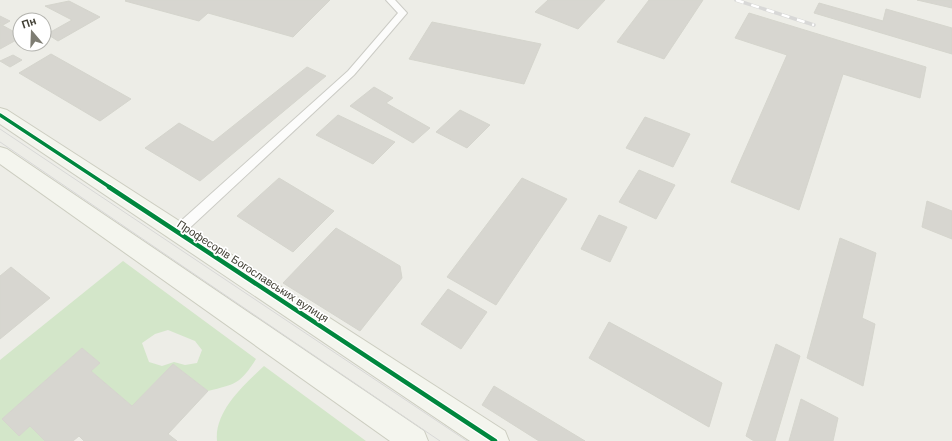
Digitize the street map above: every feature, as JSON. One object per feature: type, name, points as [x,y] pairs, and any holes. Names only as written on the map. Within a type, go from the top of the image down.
[{"type":"street","name":"Професорів Богославських вулиця","points":[[0,115],[496,441]]},
{"type":"street","points":[[0,154],[414,441]]},
{"type":"lane","points":[[177,232],[351,73],[403,13],[390,0]]},
{"type":"green space","points":[[123,261],[256,359],[246,374],[236,382],[225,387],[208,391],[173,364],[132,406],[91,371],[100,363],[82,348],[2,419],[19,436],[30,426],[45,441],[0,441],[0,360]],"holes":[[[168,330],[195,341],[202,350],[197,363],[185,365],[174,362],[162,366],[149,362],[142,343],[155,334]]]},
{"type":"green space","points":[[264,366],[366,441],[217,441],[217,430],[220,419],[232,399]]},
{"type":"building","points":[[330,0],[293,37],[208,13],[199,21],[125,1]]},
{"type":"building","points":[[548,0],[605,0],[578,29],[535,12]]},
{"type":"building","points":[[649,0],[703,0],[664,59],[617,42]]},
{"type":"building","points":[[917,0],[952,0],[952,8]]},
{"type":"building","points":[[69,1],[100,17],[58,41],[52,37],[52,31],[72,20],[45,6]]},
{"type":"building","points":[[819,3],[883,21],[886,9],[952,28],[952,54],[814,13]]},
{"type":"building","points":[[749,13],[926,67],[920,98],[843,74],[799,210],[731,182],[787,55],[735,38]]},
{"type":"building","points":[[0,16],[10,21],[3,25],[0,23]]},
{"type":"building","points":[[432,22],[541,44],[524,84],[409,59]]},
{"type":"building","points":[[0,24],[12,31],[12,42],[0,49]]},
{"type":"building","points":[[51,54],[131,99],[100,121],[19,73]]},
{"type":"building","points":[[13,55],[22,60],[10,67],[0,61]]},
{"type":"building","points":[[307,67],[326,76],[200,181],[145,148],[179,123],[213,142]]},
{"type":"building","points":[[374,87],[393,98],[386,103],[430,128],[413,143],[350,106]]},
{"type":"building","points":[[460,110],[490,125],[467,148],[436,132]]},
{"type":"building","points":[[338,115],[395,142],[373,164],[316,135]]},
{"type":"building","points":[[645,117],[690,134],[673,167],[626,148]]},
{"type":"building","points":[[639,170],[675,185],[656,219],[619,202]]},
{"type":"building","points":[[279,178],[334,211],[293,252],[237,216]]},
{"type":"building","points":[[522,178],[567,199],[496,305],[447,277]]},
{"type":"building","points":[[927,201],[952,211],[952,239],[922,227]]},
{"type":"building","points":[[599,215],[627,227],[610,262],[581,249]]},
{"type":"building","points":[[336,228],[400,266],[402,278],[360,331],[283,283]]},
{"type":"building","points":[[840,238],[876,253],[862,318],[875,324],[863,386],[807,358]]},
{"type":"building","points":[[11,267],[50,298],[0,339],[0,276]]},
{"type":"building","points":[[448,289],[487,312],[461,349],[421,324]]},
{"type":"building","points":[[609,322],[722,383],[709,427],[589,358]]},
{"type":"building","points":[[776,344],[800,356],[775,441],[754,441],[746,436]]},
{"type":"building","points":[[82,348],[100,363],[91,371],[132,406],[173,364],[208,391],[168,434],[177,441],[84,441],[79,436],[73,441],[45,441],[30,426],[19,436],[2,419]]},
{"type":"building","points":[[494,386],[585,441],[539,441],[482,405]]},
{"type":"building","points":[[801,399],[838,418],[833,441],[789,441]]},
{"type":"tram line","points":[[0,129],[467,441]]},
{"type":"tram line","points":[[0,142],[440,441]]},
{"type":"railway","points":[[736,0],[814,25]]},
{"type":"cycle path","points":[[0,115],[495,441]]}]
